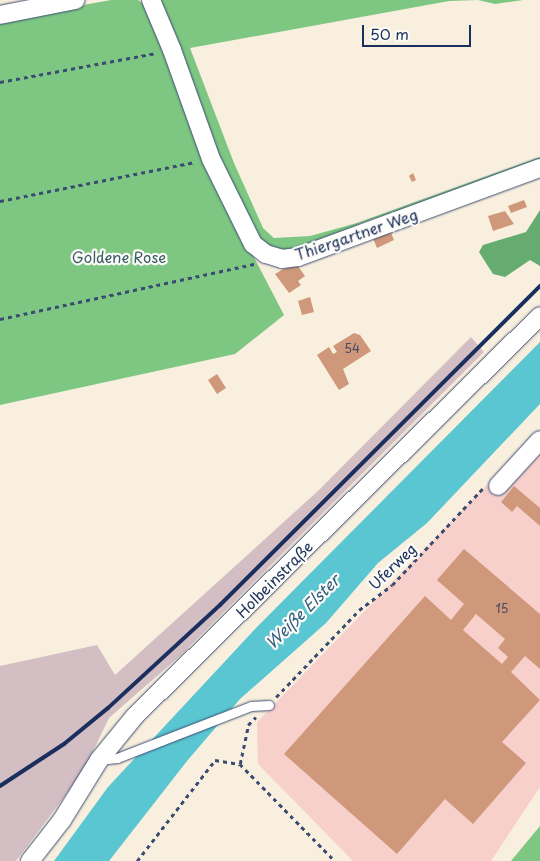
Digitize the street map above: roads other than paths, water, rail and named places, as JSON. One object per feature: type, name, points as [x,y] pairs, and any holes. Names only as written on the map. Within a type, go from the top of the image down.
[{"type":"street","points":[[0,15],[76,0]]},
{"type":"street","name":"Thiergartner Weg","points":[[150,0],[172,50],[211,159],[253,244],[266,254],[282,259],[298,257],[540,168]]},
{"type":"street","name":"Holbeinstraße","points":[[30,861],[62,820],[99,760],[134,716],[540,316]]},
{"type":"street","points":[[492,485],[540,440]]},
{"type":"lane","points":[[99,760],[116,758],[251,706],[269,705]]},
{"type":"water","name":"Weiße Elster","points":[[540,342],[540,404],[427,523],[378,563],[326,623],[240,699],[187,761],[109,861],[54,861],[108,787],[256,628]]},
{"type":"railway","points":[[0,786],[64,744],[108,708],[220,605],[540,286]]},
{"type":"park label","name":"Goldene Rose","points":[[119,257]]}]
